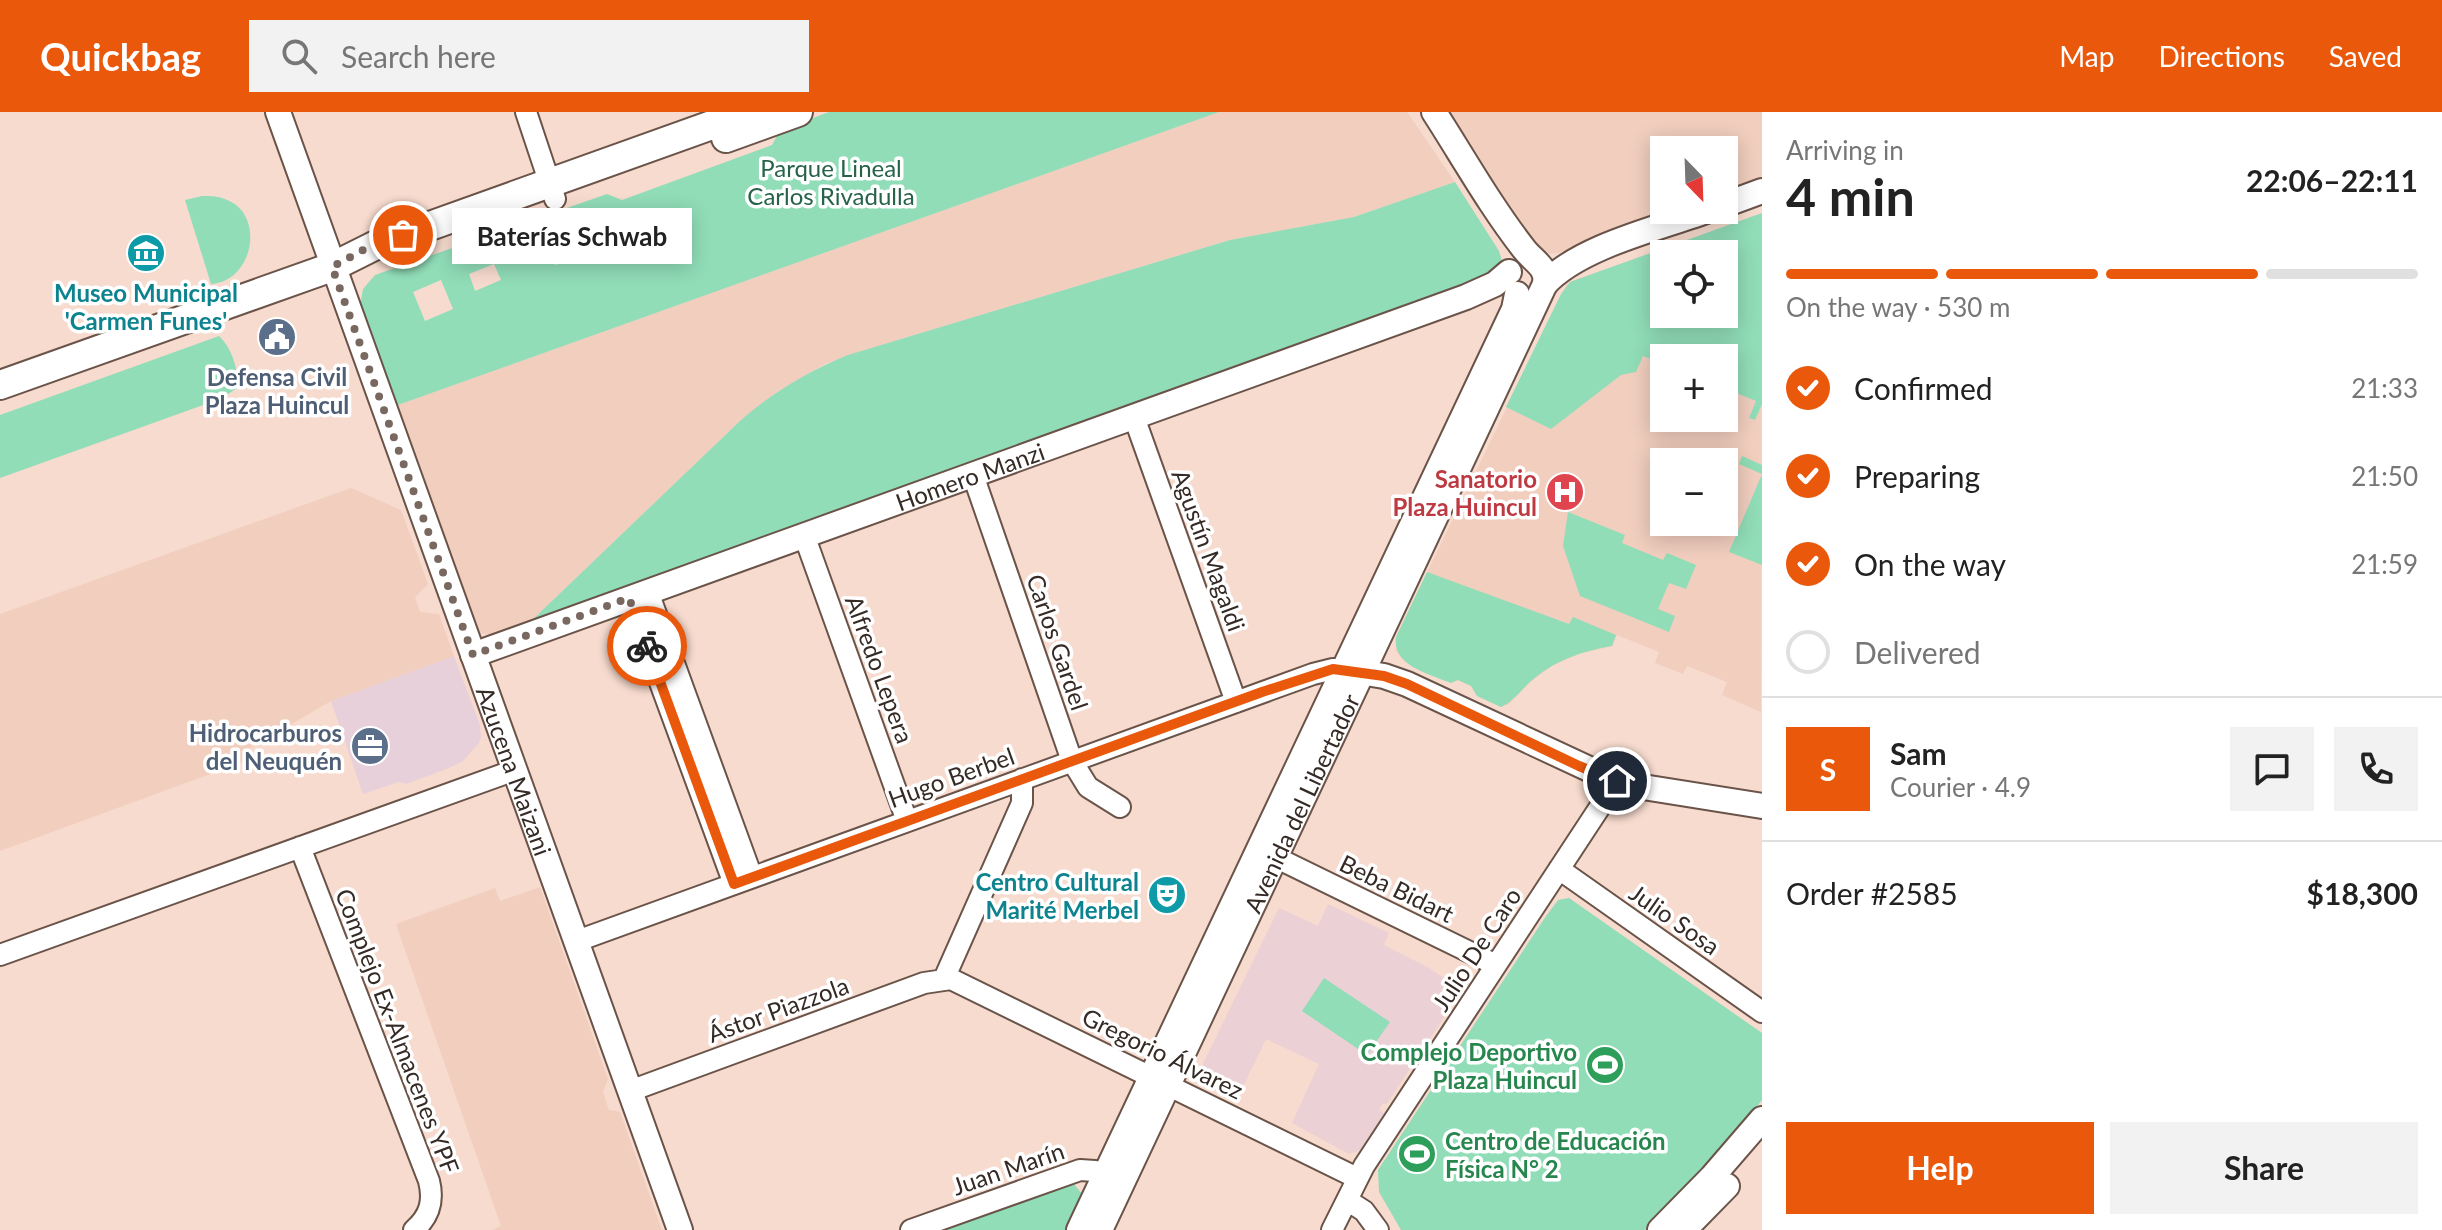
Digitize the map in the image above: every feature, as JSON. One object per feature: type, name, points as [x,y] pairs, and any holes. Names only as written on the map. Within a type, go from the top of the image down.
[{"type":"highway","points":[[552,191],[748,112]]},
{"type":"highway","points":[[0,385],[332,267],[374,246],[782,115]]},
{"type":"main road","name":"Azucena Maizani","points":[[278,112],[680,1230]]},
{"type":"main road","points":[[1417,112],[1520,275]]},
{"type":"main road","points":[[1434,112],[1516,238],[1520,275]]},
{"type":"main road","points":[[1738,200],[1762,191]]},
{"type":"main road","name":"Homero Manzi","points":[[473,655],[1520,275],[1670,224]]},
{"type":"main road","name":"Homero Manzi","points":[[1544,286],[1564,266],[1584,255]]},
{"type":"main road","points":[[1520,275],[1545,271],[1544,286]]},
{"type":"main road","name":"Avenida del Libertador","points":[[1160,1080],[1275,857],[1353,671],[1514,309],[1520,275]]},
{"type":"main road","name":"Avenida del Libertador","points":[[1079,1230],[1114,1178],[1353,671],[1544,286]]},
{"type":"main road","points":[[1353,671],[1407,684],[1617,781],[1762,806]]},
{"type":"main road","points":[[1660,1230],[1712,1177],[1762,1119]]},
{"type":"main road","points":[[1684,1230],[1762,1145]]},
{"type":"main road","name":"Avenida del Libertador","points":[[1100,1230],[1114,1178]]},
{"type":"street","points":[[526,112],[552,191]]},
{"type":"street","name":"Agustín Magaldi","points":[[1134,417],[1236,702]]},
{"type":"street","name":"Carlos Gardel","points":[[973,475],[1072,761],[1088,787],[1120,807]]},
{"type":"street","name":"Alfredo Lepera","points":[[804,535],[907,821]]},
{"type":"street","points":[[639,595],[743,880]]},
{"type":"street","name":"Hugo Berbel","points":[[577,941],[1320,671],[1353,671]]},
{"type":"street","points":[[0,955],[515,770]]},
{"type":"street","points":[[944,979],[1022,803],[1022,779]]},
{"type":"street","name":"Julio De Caro","points":[[1332,1230],[1357,1178],[1617,781]]},
{"type":"street","name":"Complejo Ex-Almacenes YPF","points":[[300,847],[429,1181],[432,1202],[429,1212],[414,1230]]},
{"type":"street","name":"Beba Bidart","points":[[1275,857],[1496,965]]},
{"type":"street","name":"Julio Sosa","points":[[1559,869],[1762,1012]]},
{"type":"street","name":"Gregorio Álvarez","points":[[944,979],[963,983],[1357,1178]]},
{"type":"street","name":"Ástor Piazzola","points":[[630,1091],[944,979]]},
{"type":"street","name":"Juan Marín","points":[[917,1229],[1075,1172],[1090,1170],[1114,1178]]},
{"type":"street","points":[[1347,1200],[1364,1211],[1378,1230]]},
{"type":"shaded area","points":[[1219,112],[1407,112],[1455,182],[1354,217],[1230,240],[825,364],[777,392],[741,420],[529,623],[494,635],[478,633],[395,406]]},
{"type":"shaded area","points":[[1444,112],[1762,112],[1762,180],[1738,189],[1738,136],[1650,136],[1650,220],[1559,253],[1543,254],[1537,251]]},
{"type":"shaded area","name":"Sanatorio Plaza Huincul","points":[[1650,253],[1650,328],[1697,328],[1736,344],[1650,344],[1650,432],[1738,432],[1738,345],[1762,355],[1761,712],[1722,695],[1727,682],[1687,666],[1683,674],[1655,663],[1659,652],[1617,635],[1612,646],[1579,654],[1553,665],[1529,683],[1509,704],[1501,707],[1477,696],[1471,686],[1458,680],[1451,683],[1405,662],[1396,651],[1396,637],[1566,285]]},
{"type":"shaded area","points":[[351,488],[401,510],[428,584],[415,597],[420,612],[439,614],[454,656],[331,701],[250,748],[254,758],[0,851],[0,614]]},
{"type":"shaded area","points":[[454,656],[480,725],[478,744],[463,761],[449,768],[406,784],[399,782],[363,794],[331,701]]},
{"type":"shaded area","points":[[540,887],[608,1079],[603,1092],[609,1110],[620,1112],[662,1230],[492,1230],[501,1226],[396,924],[495,888],[500,901]]},
{"type":"shaded area","points":[[1328,904],[1389,933],[1384,945],[1429,968],[1462,990],[1386,1105],[1383,1103],[1379,1110],[1384,1113],[1360,1150],[1349,1154],[1292,1123],[1319,1064],[1266,1039],[1238,1097],[1200,1079],[1198,1074],[1279,908],[1318,926]]},
{"type":"green space","name":"Parque Lineal Carlos Rivadulla","points":[[829,112],[1219,112],[395,406],[360,306],[363,289],[375,275],[607,194],[622,200],[772,145],[780,130]],"holes":[[[604,213],[606,218],[600,221],[609,246],[555,265],[544,234]],[[494,264],[501,280],[475,291],[469,274]],[[441,280],[453,309],[425,321],[413,292]]]},
{"type":"green space","points":[[1455,182],[1499,251],[1502,261],[1497,273],[529,623],[741,420],[779,391],[819,368],[848,355],[1230,240],[1354,217]]},
{"type":"green space","points":[[202,196],[221,198],[239,208],[247,219],[250,233],[245,260],[237,272],[211,284],[185,200]]},
{"type":"green space","points":[[1762,213],[1762,404],[1755,420],[1749,418],[1756,401],[1738,394],[1738,344],[1650,344],[1650,359],[1643,356],[1636,372],[1621,375],[1551,429],[1506,407],[1561,294],[1570,282],[1650,253],[1650,328],[1738,328],[1738,240],[1687,240]]},
{"type":"green space","points":[[219,336],[231,353],[239,387],[220,399],[0,478],[0,415]]},
{"type":"green space","points":[[1742,456],[1762,465],[1762,474],[1739,464]]},
{"type":"green space","points":[[1762,474],[1762,565],[1729,552]]},
{"type":"green space","points":[[1568,512],[1625,535],[1622,543],[1663,560],[1667,553],[1696,565],[1686,589],[1669,583],[1658,609],[1675,616],[1669,632],[1580,596],[1563,546]]},
{"type":"green space","points":[[1427,572],[1569,624],[1573,617],[1616,635],[1612,646],[1558,663],[1501,707],[1477,696],[1471,686],[1458,680],[1451,683],[1414,668],[1400,655],[1396,637]]},
{"type":"green space","name":"Complejo Deportivo Plaza Huincul","points":[[1569,898],[1762,1033],[1762,1100],[1717,1155],[1645,1230],[1401,1230],[1379,1192],[1378,1170],[1544,919],[1558,900]]},
{"type":"green space","points":[[1324,978],[1390,1022],[1367,1055],[1302,1011]]},
{"type":"green space","points":[[1201,1068],[1243,1087],[1238,1097],[1200,1079],[1198,1074]]},
{"type":"green space","points":[[1073,1183],[1083,1195],[1071,1230],[945,1230],[947,1227]]},
{"type":"way so far","points":[[403,235],[365,249],[332,267],[473,655],[629,598],[647,646]]},
{"type":"place","name":"Baterías Schwab","points":[[403,235]]},
{"type":"place","name":"Museo Municipal 'Carmen Funes'","points":[[146,253]]},
{"type":"place","name":"Defensa Civil Plaza Huincul","points":[[277,337]]},
{"type":"place","name":"Sanatorio Plaza Huincul","points":[[1565,492]]},
{"type":"place","name":"Hidrocarburos del Neuquén","points":[[370,746]]},
{"type":"place","name":"Centro Cultural Marité Merbel","points":[[1167,895]]},
{"type":"place","name":"Complejo Deportivo Plaza Huincul","points":[[1605,1065]]},
{"type":"place","name":"Centro de Educación Física N° 2","points":[[1417,1154]]},
{"type":"route","points":[[647,646],[734,884],[1320,671],[1333,669],[1400,681],[1617,781]]}]
